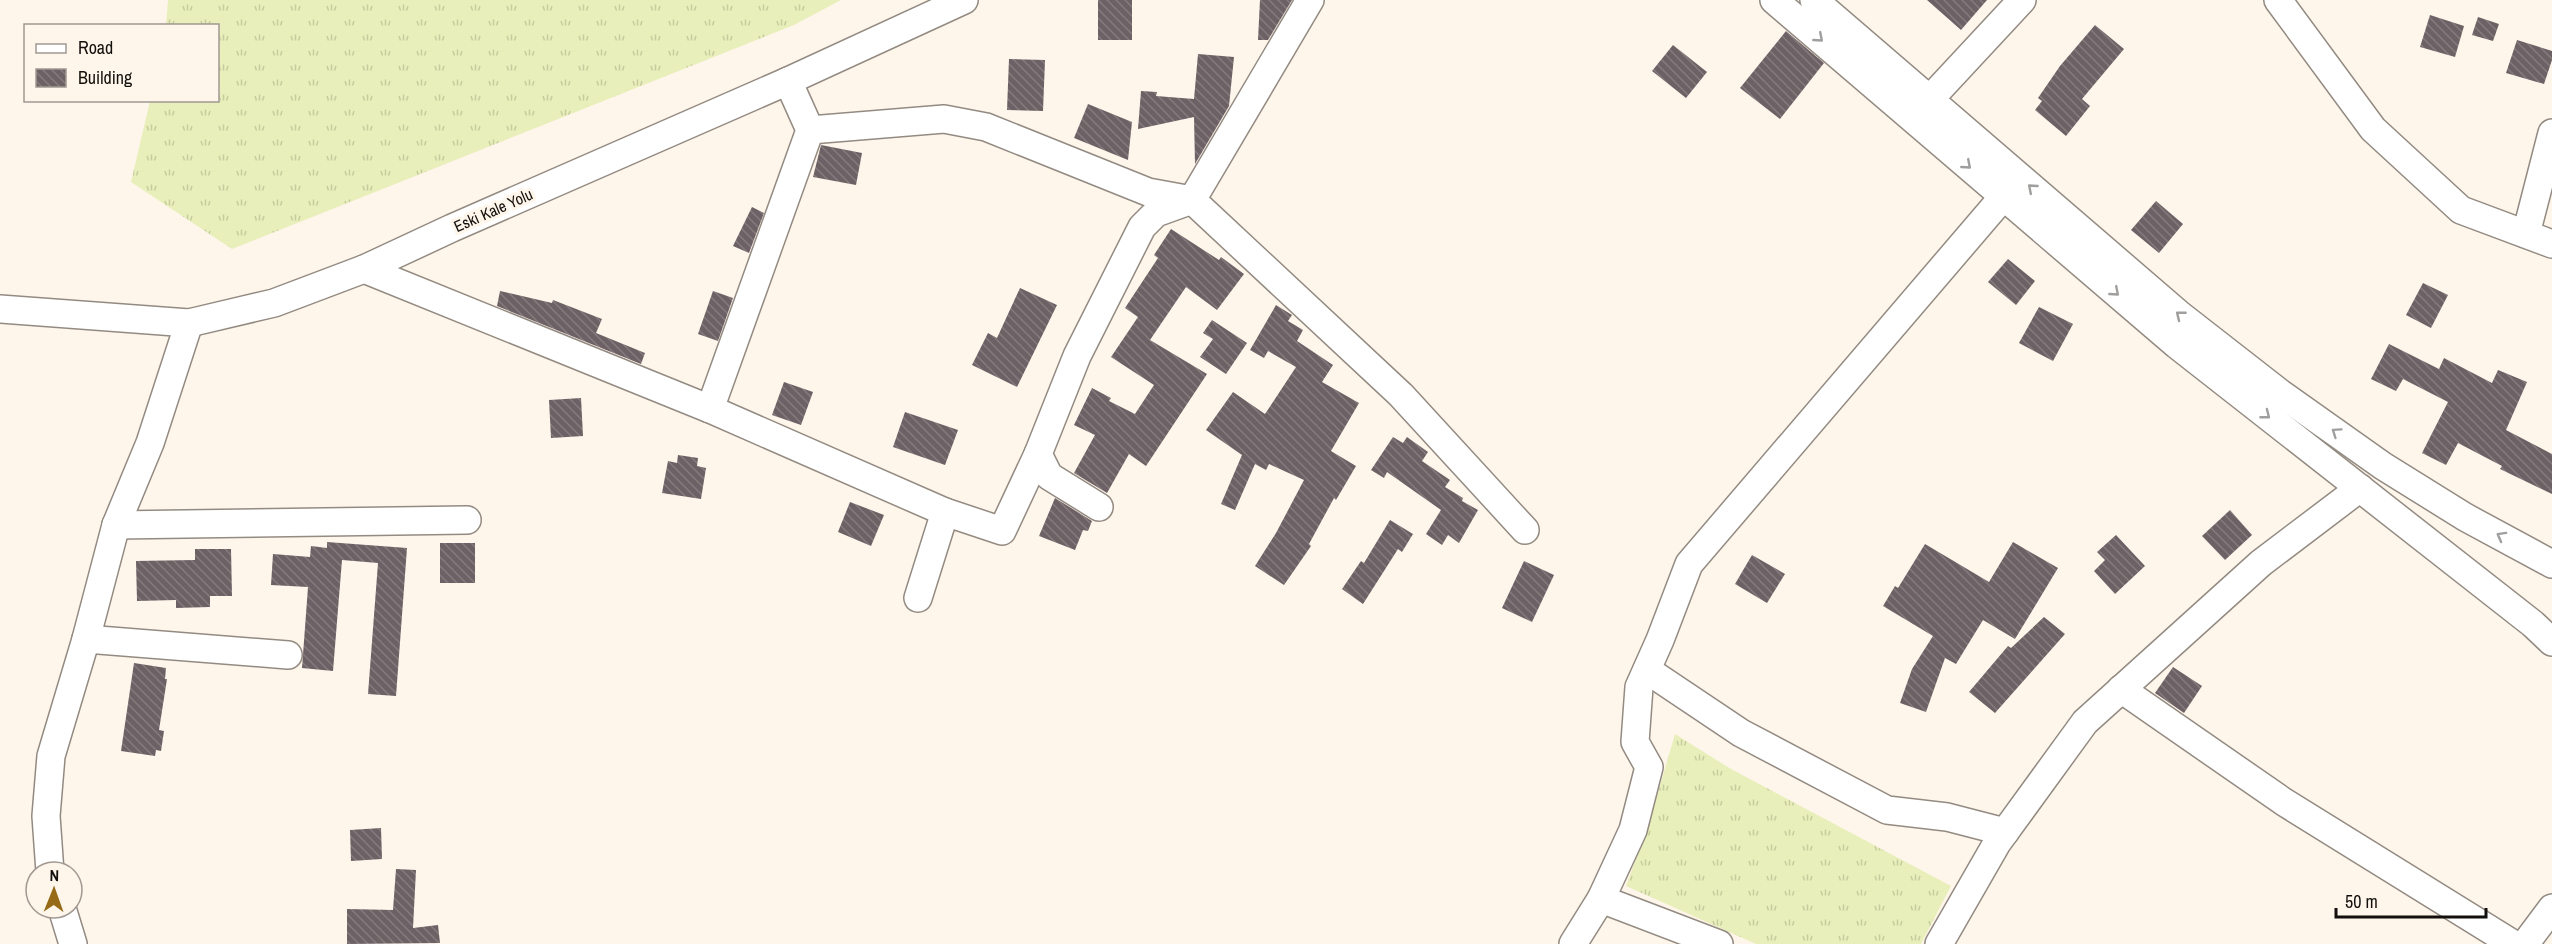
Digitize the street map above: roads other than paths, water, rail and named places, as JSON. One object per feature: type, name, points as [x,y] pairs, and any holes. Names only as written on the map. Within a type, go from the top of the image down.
[{"type":"street","name":"Eski Kale Yolu","points":[[0,309],[189,323],[274,303],[364,269],[463,223],[789,81],[964,0]]},
{"type":"street","points":[[364,269],[710,410],[945,512],[1002,531],[1038,454],[1077,356],[1142,227],[1156,213],[1192,200],[1310,0]]},
{"type":"street","points":[[1774,0],[2177,345],[2552,642]]},
{"type":"street","points":[[1814,0],[2180,315],[2280,393],[2392,471],[2465,517],[2552,564]]},
{"type":"street","points":[[1929,100],[2022,0]]},
{"type":"street","points":[[2278,0],[2373,129],[2461,210],[2552,244]]},
{"type":"street","points":[[710,410],[810,130],[789,81]]},
{"type":"street","points":[[810,130],[944,119],[986,127],[1148,192],[1192,200],[1401,395],[1525,530]]},
{"type":"street","points":[[2526,234],[2552,133]]},
{"type":"street","points":[[1573,944],[1601,899],[1633,830],[1649,767],[1635,742],[1639,687],[1689,564],[2003,197]]},
{"type":"street","points":[[50,860],[46,816],[51,756],[86,639],[116,525],[150,443],[189,323]]},
{"type":"street","points":[[1038,454],[1049,476],[1098,507]]},
{"type":"street","points":[[1939,944],[2005,832],[2085,722],[2261,563],[2360,488]]},
{"type":"street","points":[[918,598],[945,512]]},
{"type":"street","points":[[116,525],[467,520]]},
{"type":"street","points":[[86,639],[288,656]]},
{"type":"street","points":[[1647,670],[1741,733],[1887,810],[1947,817],[2005,832]]},
{"type":"street","points":[[2121,689],[2284,802],[2512,944]]},
{"type":"street","points":[[1601,899],[1719,944]]},
{"type":"street","points":[[2525,944],[2552,908]]},
{"type":"street","points":[[66,920],[73,944]]}]
